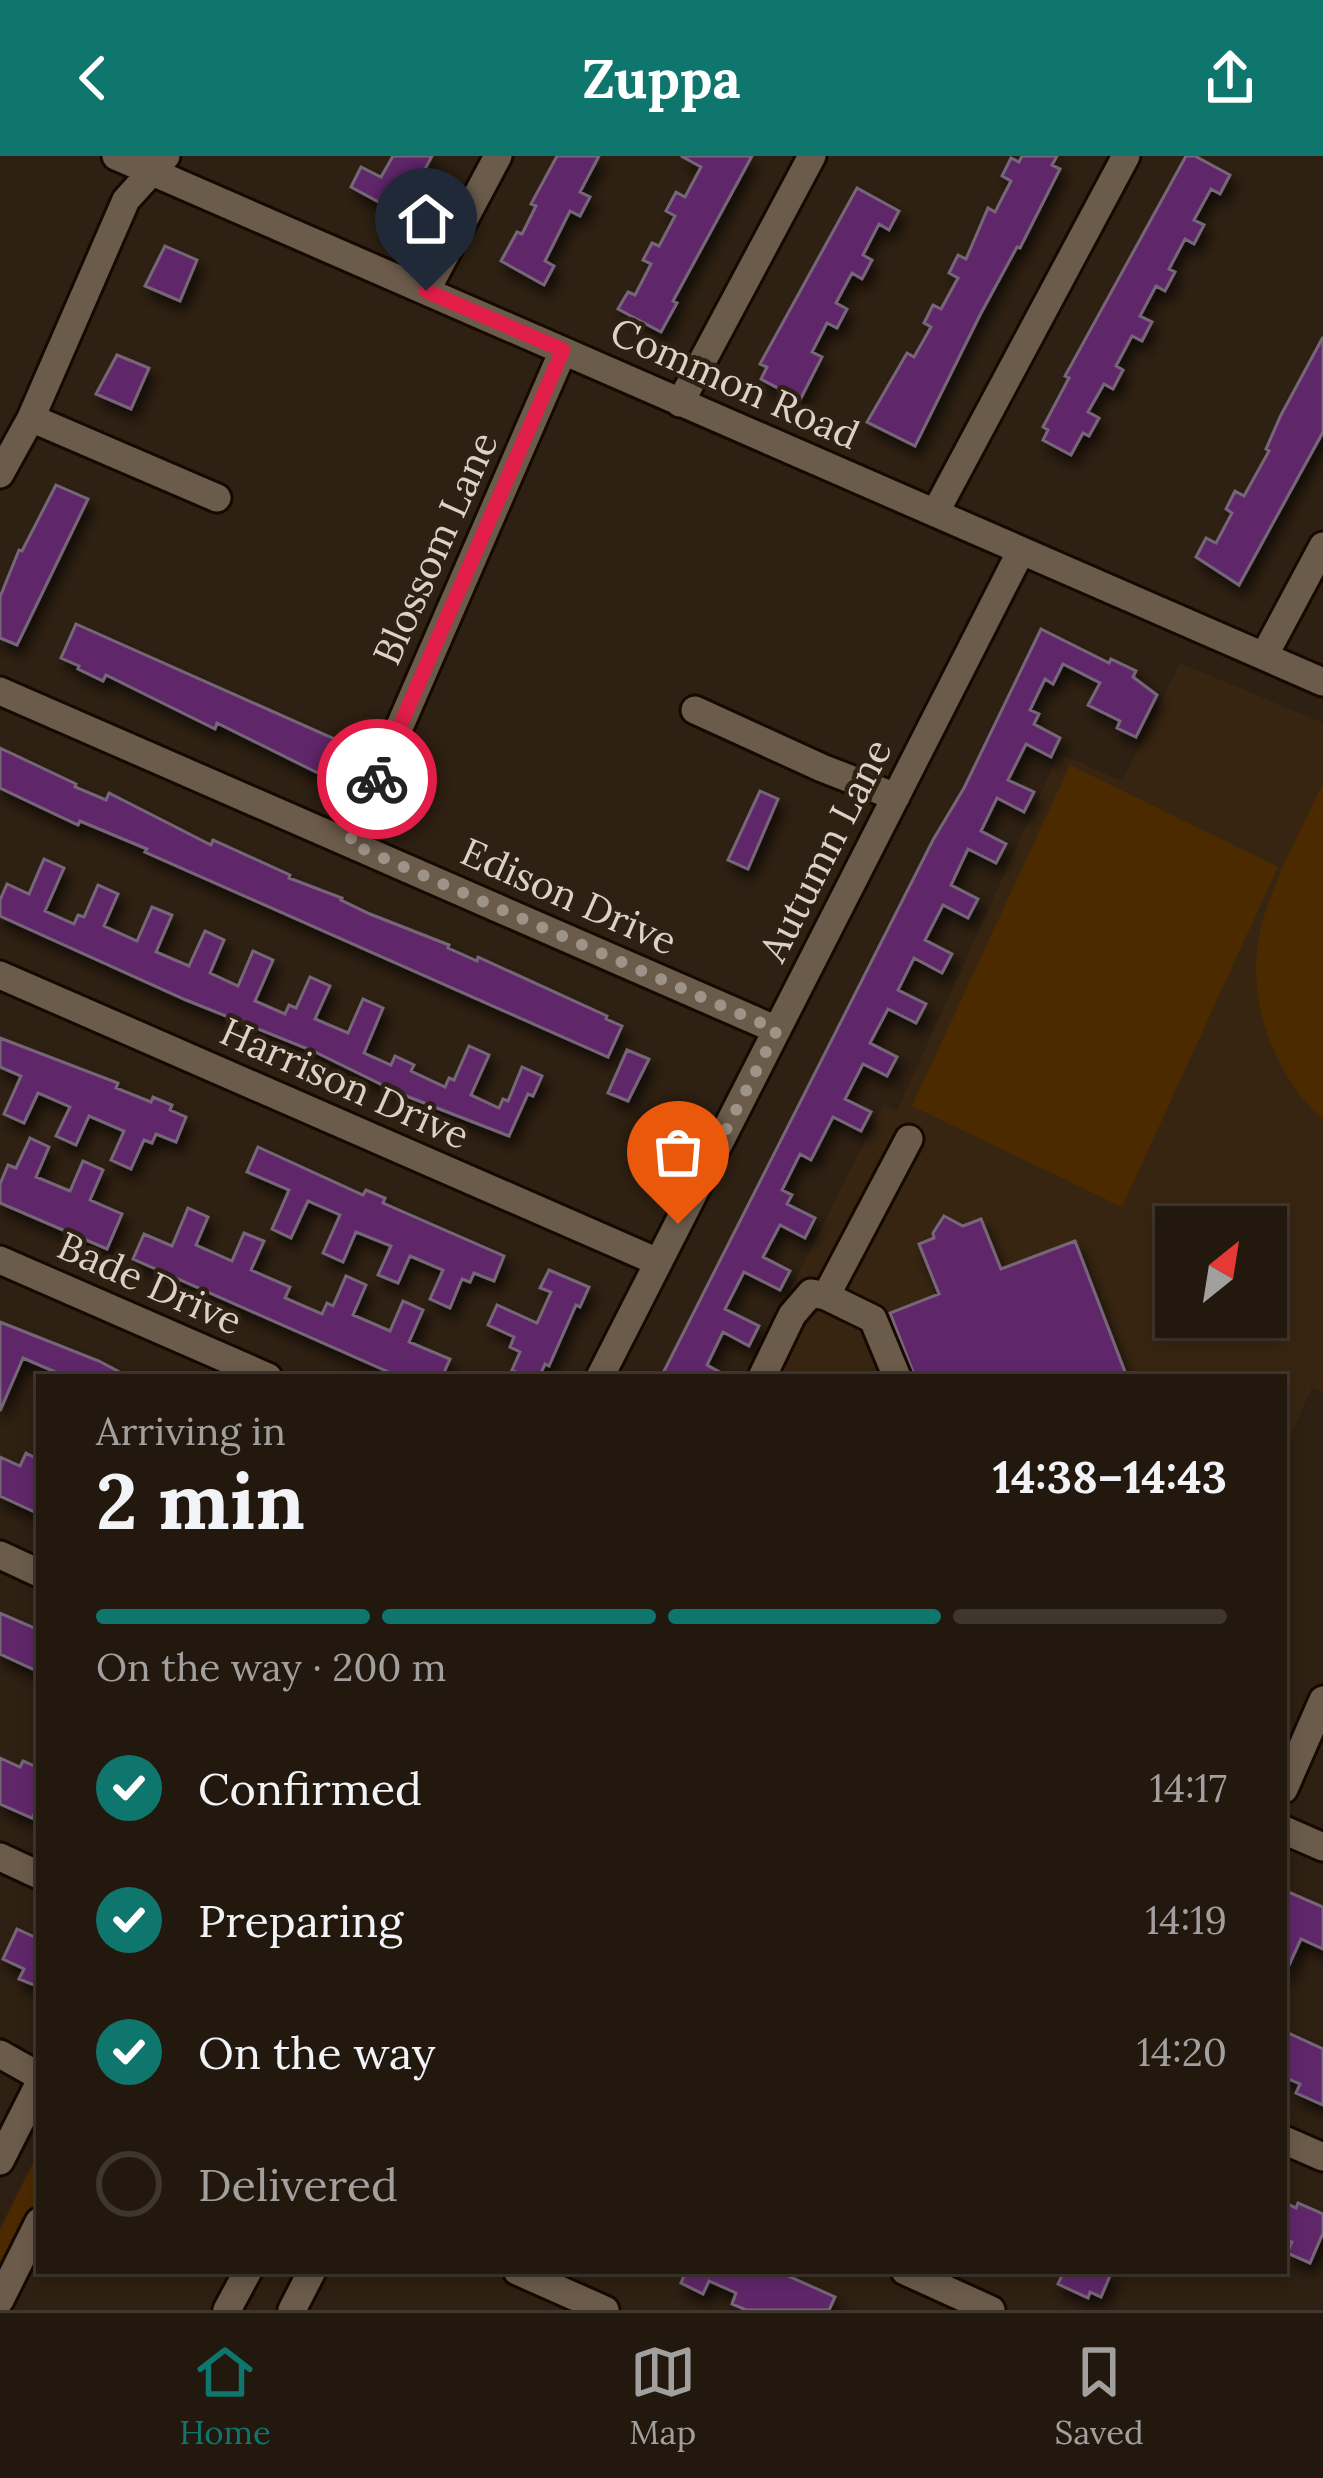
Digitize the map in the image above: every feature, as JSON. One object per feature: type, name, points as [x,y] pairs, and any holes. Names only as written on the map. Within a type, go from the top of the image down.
[{"type":"street","name":"Common Road","points":[[116,156],[159,164],[426,291],[1323,682]]},
{"type":"street","points":[[426,291],[498,156]]},
{"type":"street","points":[[680,403],[812,156]]},
{"type":"street","points":[[935,513],[1126,156]]},
{"type":"street","points":[[0,474],[31,418],[126,200],[159,164]]},
{"type":"street","name":"Blossom Lane","points":[[349,843],[563,350]]},
{"type":"street","points":[[31,418],[217,498]]},
{"type":"street","points":[[1264,656],[1323,547]]},
{"type":"street","name":"Autumn Lane","points":[[602,1374],[1022,551]]},
{"type":"street","name":"Edison Drive","points":[[0,691],[777,1030]]},
{"type":"street","points":[[695,710],[896,796]]},
{"type":"street","name":"Harrison Drive","points":[[0,975],[658,1262]]},
{"type":"street","points":[[826,1297],[909,1139]]},
{"type":"street","name":"Bade Drive","points":[[0,1260],[261,1374]]},
{"type":"street","points":[[764,1374],[800,1305],[811,1294],[873,1319],[896,1374]]},
{"type":"street","points":[[0,1555],[36,1572]]},
{"type":"street","points":[[1287,1783],[1323,1700]]},
{"type":"street","points":[[1287,1831],[1323,1847]]},
{"type":"street","points":[[0,1857],[36,1874]]},
{"type":"street","points":[[0,2054],[36,2078]]},
{"type":"street","points":[[0,2161],[36,2086]]},
{"type":"street","points":[[1287,2141],[1323,2157]]},
{"type":"street","points":[[0,2300],[36,2228]]},
{"type":"street","points":[[227,2310],[246,2274]]},
{"type":"street","points":[[292,2310],[310,2274]]},
{"type":"street","points":[[524,2274],[604,2310]]},
{"type":"street","points":[[912,2274],[991,2310]]},
{"type":"shaded area","points":[[1180,663],[1323,723],[1323,1392],[1312,1388],[1287,1444],[1287,1374],[748,1374],[883,1105],[897,1111],[1059,753],[1122,781]]},
{"type":"shaded area","points":[[1070,765],[1278,867],[1122,1207],[912,1106]]},
{"type":"shaded area","points":[[1323,785],[1323,1120],[1290,1081],[1268,1034],[1260,1009],[1256,957],[1271,894]]},
{"type":"shaded area","points":[[36,2157],[36,2201],[0,2275],[0,2229]]},
{"type":"building","points":[[393,156],[432,156],[417,184],[423,187],[404,223],[382,211],[384,205],[351,187],[361,167],[381,177]]},
{"type":"building","points":[[557,156],[599,156],[580,192],[590,197],[580,216],[570,211],[545,261],[554,266],[544,285],[501,261],[517,232],[522,234],[536,206],[531,204]]},
{"type":"building","points":[[681,156],[752,156],[661,332],[618,309],[628,292],[635,295],[651,264],[643,260],[652,243],[659,246],[675,216],[666,211],[676,192],[685,197],[701,167]]},
{"type":"building","points":[[1022,156],[1057,156],[1052,165],[1060,169],[915,446],[867,422],[907,353],[914,357],[931,327],[924,323],[933,305],[941,309],[958,278],[949,273],[958,255],[966,259],[988,208],[995,212],[1011,181],[1002,176],[1011,158],[1019,162]]},
{"type":"building","points":[[1186,156],[1230,175],[1220,194],[1211,189],[1194,220],[1204,225],[1194,244],[1185,239],[1169,269],[1175,272],[1165,291],[1156,286],[1140,316],[1152,322],[1142,341],[1132,336],[1116,366],[1123,370],[1113,389],[1104,384],[1088,412],[1099,418],[1089,436],[1083,433],[1071,455],[1043,440],[1048,430],[1043,427],[1069,378],[1065,376]]},
{"type":"building","points":[[857,188],[899,211],[889,230],[879,224],[863,255],[872,260],[862,279],[852,273],[836,303],[847,309],[837,328],[827,323],[812,352],[822,357],[800,400],[761,379],[767,367],[760,364]]},
{"type":"building","points":[[165,246],[197,260],[180,301],[145,286]]},
{"type":"building","points":[[1323,337],[1323,432],[1239,585],[1196,557],[1206,538],[1216,543],[1232,513],[1226,509],[1235,491],[1244,496]]},
{"type":"building","points":[[117,355],[149,368],[131,409],[96,394]]},
{"type":"building","points":[[56,485],[88,499],[17,645],[0,638],[0,597],[19,550]]},
{"type":"building","points":[[76,624],[339,741],[324,776],[217,723],[215,729],[106,675],[103,681],[78,669],[61,658]]},
{"type":"building","points":[[1041,629],[1109,663],[1111,659],[1136,671],[1133,677],[1157,695],[1136,737],[1117,728],[1120,721],[1088,705],[1100,683],[1063,664],[1053,684],[1045,679],[1030,710],[1039,714],[1034,724],[1060,738],[1051,757],[1026,744],[1008,780],[1034,792],[1024,812],[997,798],[981,831],[1006,844],[996,863],[968,849],[951,885],[978,899],[968,918],[943,905],[925,940],[952,954],[942,973],[914,958],[898,990],[926,1004],[916,1023],[888,1009],[870,1043],[897,1057],[887,1076],[863,1064],[845,1099],[871,1112],[861,1131],[833,1117],[811,1160],[800,1154],[782,1190],[792,1195],[787,1204],[815,1218],[805,1238],[780,1225],[763,1257],[790,1271],[780,1290],[744,1272],[725,1309],[759,1326],[749,1346],[723,1332],[707,1365],[724,1374],[663,1374],[933,840],[964,788]]},
{"type":"building","points":[[0,748],[75,787],[106,800],[109,793],[211,845],[213,840],[289,878],[607,1016],[622,1026],[608,1057],[145,852],[147,849],[80,821],[78,825],[0,788]]},
{"type":"building","points":[[760,791],[778,799],[748,869],[728,860]]},
{"type":"building","points":[[44,859],[64,868],[45,911],[74,924],[78,915],[84,917],[98,885],[118,894],[104,926],[137,941],[152,907],[172,915],[156,952],[189,966],[205,931],[224,940],[210,973],[238,986],[253,951],[273,960],[255,1001],[285,1014],[289,1005],[296,1008],[310,977],[330,986],[315,1019],[348,1033],[363,999],[383,1008],[364,1053],[391,1065],[395,1056],[414,1065],[411,1071],[445,1087],[449,1078],[454,1080],[469,1046],[489,1055],[471,1095],[499,1108],[503,1099],[508,1101],[522,1067],[542,1076],[533,1096],[528,1094],[509,1136],[401,1094],[0,916],[7,884],[29,894]]},
{"type":"building","points":[[0,1038],[118,1083],[116,1088],[151,1102],[153,1097],[172,1105],[170,1110],[186,1117],[176,1142],[156,1134],[152,1143],[144,1140],[131,1169],[111,1160],[124,1131],[89,1116],[76,1145],[56,1136],[70,1107],[38,1093],[24,1123],[4,1114],[21,1076],[0,1067]]},
{"type":"building","points":[[627,1050],[649,1059],[628,1101],[608,1093]]},
{"type":"building","points":[[30,1138],[49,1147],[36,1177],[70,1191],[83,1161],[103,1170],[90,1200],[122,1214],[107,1249],[0,1203],[0,1184],[8,1165],[16,1168]]},
{"type":"building","points":[[258,1147],[363,1195],[366,1190],[385,1198],[383,1203],[504,1256],[494,1281],[474,1273],[470,1282],[462,1279],[450,1308],[430,1299],[443,1270],[410,1256],[398,1283],[378,1275],[391,1246],[356,1232],[343,1262],[323,1253],[340,1215],[308,1201],[291,1238],[272,1229],[289,1190],[247,1172]]},
{"type":"building","points":[[188,1208],[208,1217],[196,1245],[232,1261],[244,1233],[264,1241],[251,1270],[290,1287],[285,1298],[322,1314],[327,1303],[333,1306],[346,1276],[366,1285],[353,1315],[390,1331],[403,1301],[423,1310],[409,1342],[450,1359],[443,1374],[393,1374],[133,1259],[144,1234],[172,1246]]},
{"type":"building","points":[[944,1216],[963,1226],[981,1219],[1001,1269],[1075,1241],[1126,1374],[914,1374],[890,1313],[939,1294],[919,1244],[934,1238]]},
{"type":"building","points":[[549,1270],[589,1287],[549,1366],[545,1364],[540,1374],[521,1374],[512,1370],[520,1352],[510,1347],[514,1337],[488,1325],[497,1305],[537,1323],[551,1292],[540,1288]]},
{"type":"building","points":[[0,1322],[123,1374],[60,1374],[23,1358],[0,1411]]},
{"type":"building","points":[[26,1453],[36,1458],[36,1513],[0,1496],[0,1457],[20,1466]]},
{"type":"building","points":[[0,1613],[36,1629],[36,1671],[0,1654]]},
{"type":"building","points":[[0,1758],[20,1767],[23,1761],[36,1767],[36,1814],[32,1818],[0,1804]]},
{"type":"building","points":[[1287,1891],[1323,1907],[1323,1949],[1301,1939],[1287,1969]]},
{"type":"building","points":[[17,1929],[36,1938],[36,1986],[19,1979],[24,1969],[3,1959]]},
{"type":"building","points":[[1287,2032],[1323,2049],[1323,2105],[1296,2093],[1300,2084],[1287,2078]]},
{"type":"building","points":[[1287,2204],[1323,2214],[1323,2233],[1310,2263],[1287,2253],[1292,2242],[1287,2240]]},
{"type":"building","points":[[685,2274],[784,2274],[835,2297],[829,2310],[746,2310],[732,2304],[736,2293],[709,2281],[703,2294],[681,2283]]},
{"type":"building","points":[[1063,2274],[1111,2274],[1101,2297],[1090,2292],[1088,2298],[1058,2284]]},
{"type":"way so far","points":[[377,779],[349,843],[777,1030],[678,1224]]},
{"type":"route","points":[[377,779],[563,350],[426,291]]}]
